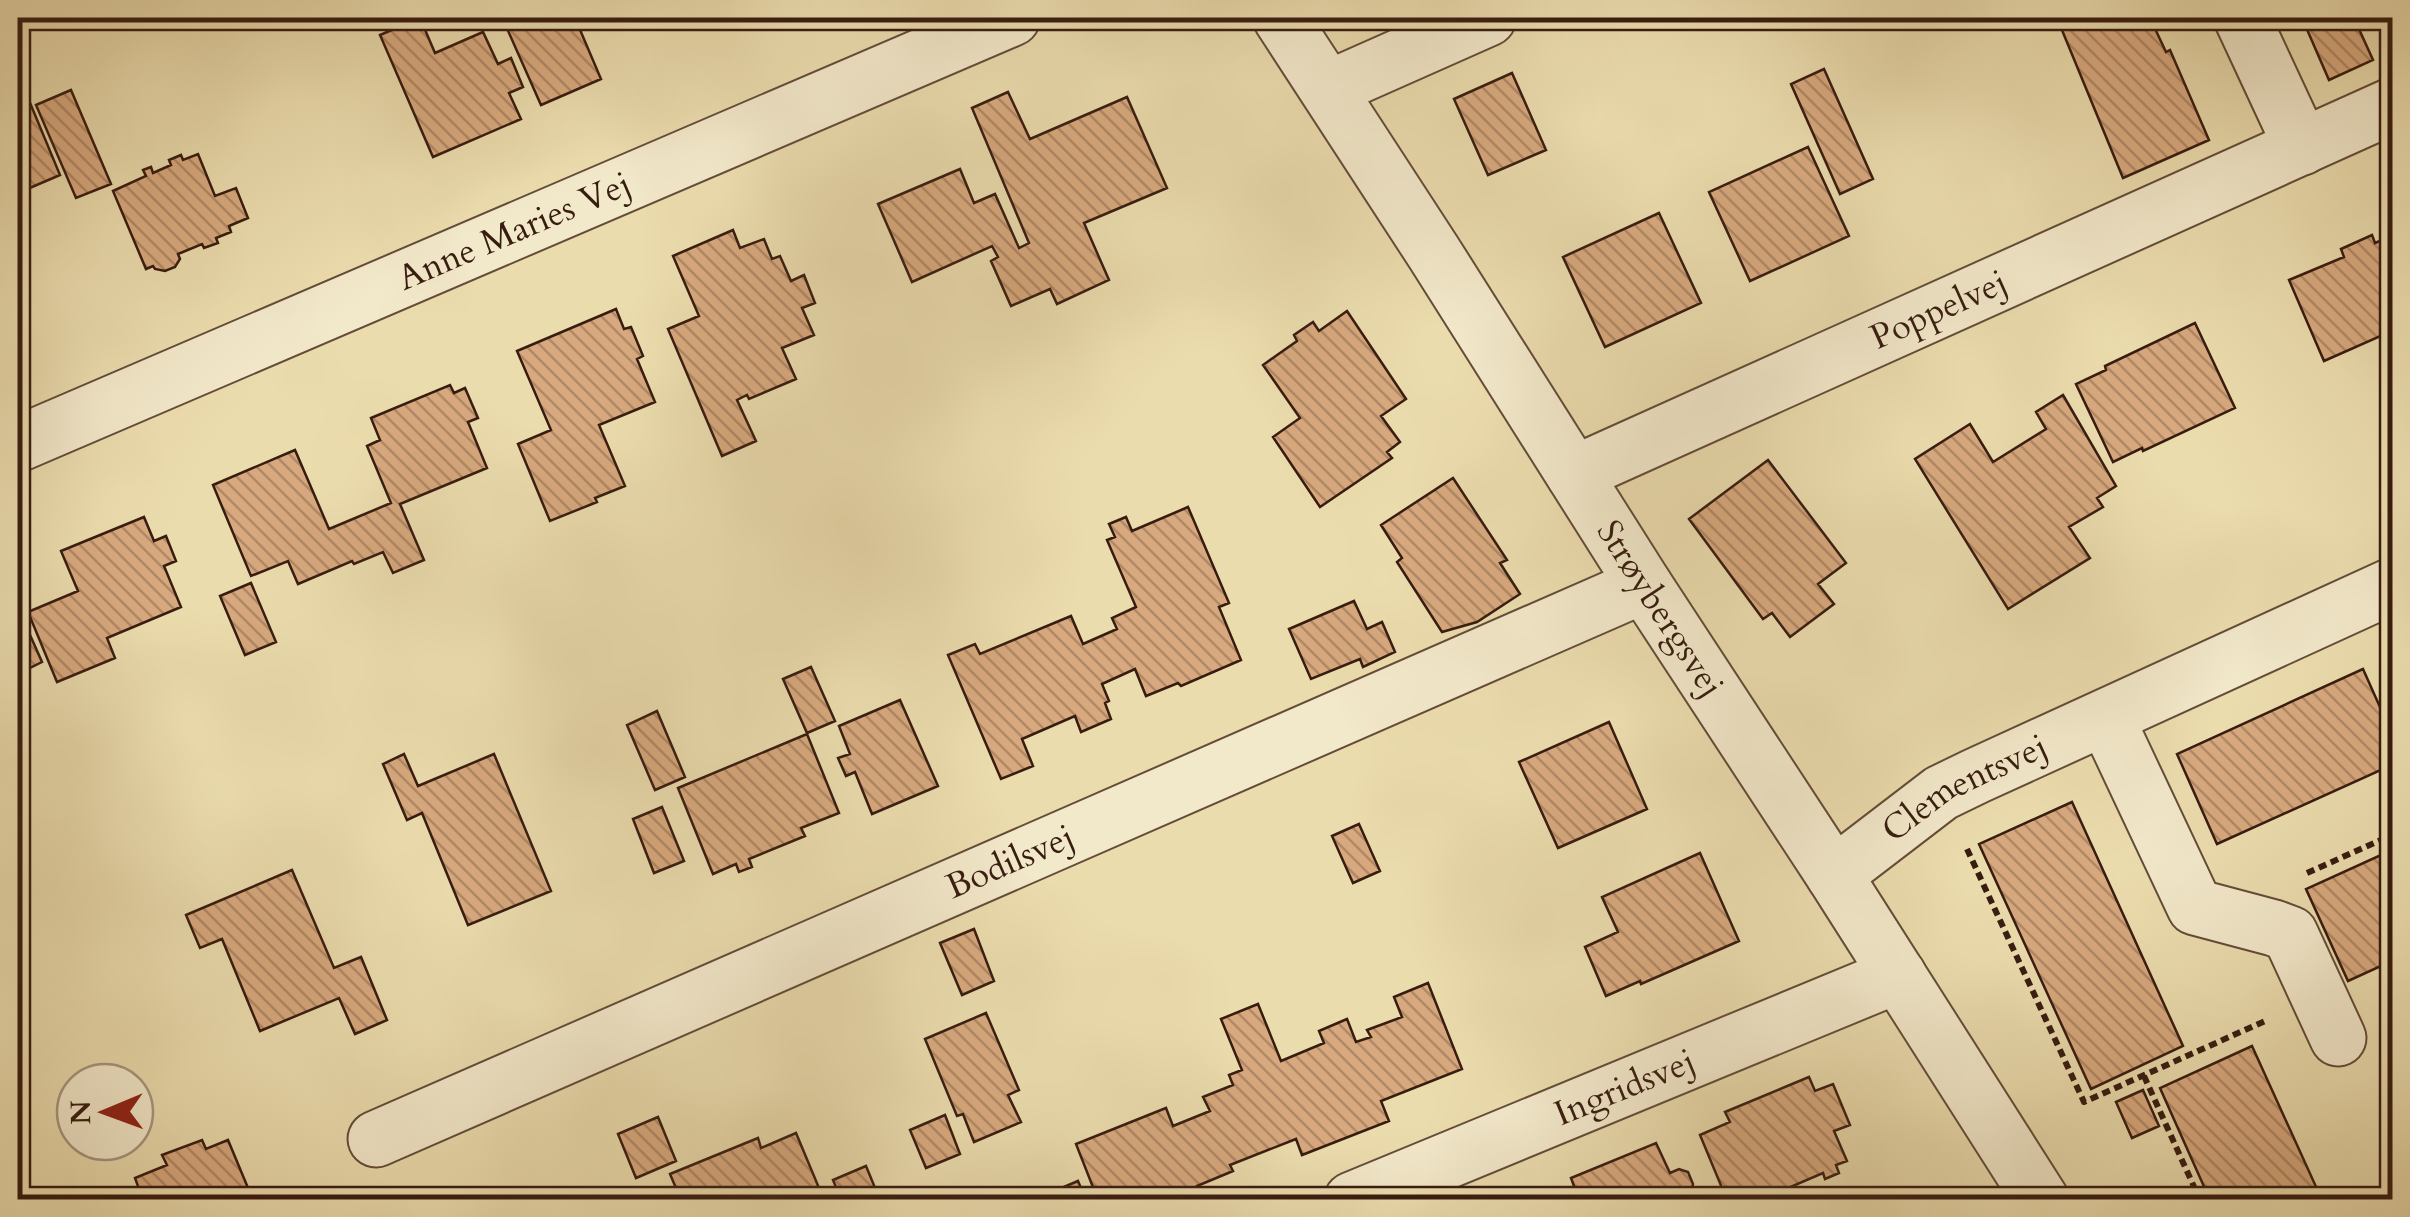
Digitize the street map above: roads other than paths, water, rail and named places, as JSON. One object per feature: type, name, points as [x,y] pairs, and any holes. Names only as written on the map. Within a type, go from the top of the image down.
[{"type":"street","name":"Anne Maries Vej","points":[[18,444],[1012,18]]},
{"type":"street","name":"Strøybergsvej","points":[[1281,18],[2041,1200]]},
{"type":"street","points":[[1328,89],[1488,18]]},
{"type":"street","points":[[2242,18],[2302,147]]},
{"type":"street","name":"Poppelvej","points":[[1574,474],[2392,106]]},
{"type":"street","name":"Bodilsvej","points":[[376,1139],[1644,585]]},
{"type":"street","name":"Clementsvej","points":[[1834,875],[1942,794],[1976,776],[2392,586]]},
{"type":"street","points":[[2106,718],[2194,907],[2290,934],[2329,1017]]},
{"type":"street","name":"Ingridsvej","points":[[1352,1200],[1898,975]]}]
